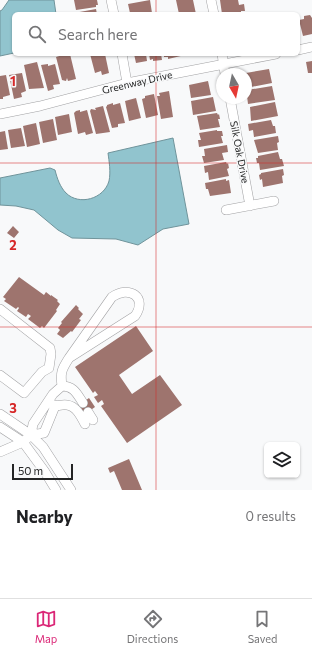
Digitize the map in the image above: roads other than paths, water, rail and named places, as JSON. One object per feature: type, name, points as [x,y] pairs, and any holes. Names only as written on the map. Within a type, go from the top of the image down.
[{"type":"street","points":[[112,0],[114,12]]},
{"type":"street","points":[[211,0],[214,12]]},
{"type":"street","points":[[300,50],[312,47]]},
{"type":"street","points":[[122,56],[127,83]]},
{"type":"street","points":[[222,56],[224,68]]},
{"type":"street","name":"Greenway Drive","points":[[0,114],[127,83],[266,56]]},
{"type":"street","name":"Silk Oak Drive","points":[[231,104],[250,206]]},
{"type":"street","points":[[226,210],[274,202]]},
{"type":"street","points":[[67,405],[65,386],[61,372],[69,358],[112,297],[119,292],[126,292],[132,293],[137,297],[139,310],[135,316],[69,358]]},
{"type":"street","points":[[0,309],[50,348],[51,354],[49,368]]},
{"type":"street","points":[[0,375],[24,393],[42,372],[49,368],[61,372]]},
{"type":"street","points":[[65,386],[75,390],[83,403]]},
{"type":"street","points":[[0,452],[23,442],[31,435],[44,433],[53,394],[65,386]]},
{"type":"street","points":[[51,404],[67,405],[89,418]]},
{"type":"street","points":[[31,435],[33,424],[51,404]]},
{"type":"street","points":[[0,414],[31,435],[43,447],[71,490]]},
{"type":"street","points":[[0,427],[23,442],[56,490]]},
{"type":"water","points":[[9,0],[54,0],[56,12],[12,12],[12,53],[0,56],[0,11]]},
{"type":"water","points":[[173,138],[189,224],[163,229],[138,245],[116,239],[72,238],[58,230],[34,210],[16,206],[0,205],[0,178],[50,168],[55,170],[62,188],[71,197],[84,200],[90,199],[102,192],[109,181],[110,170],[108,153]]}]
